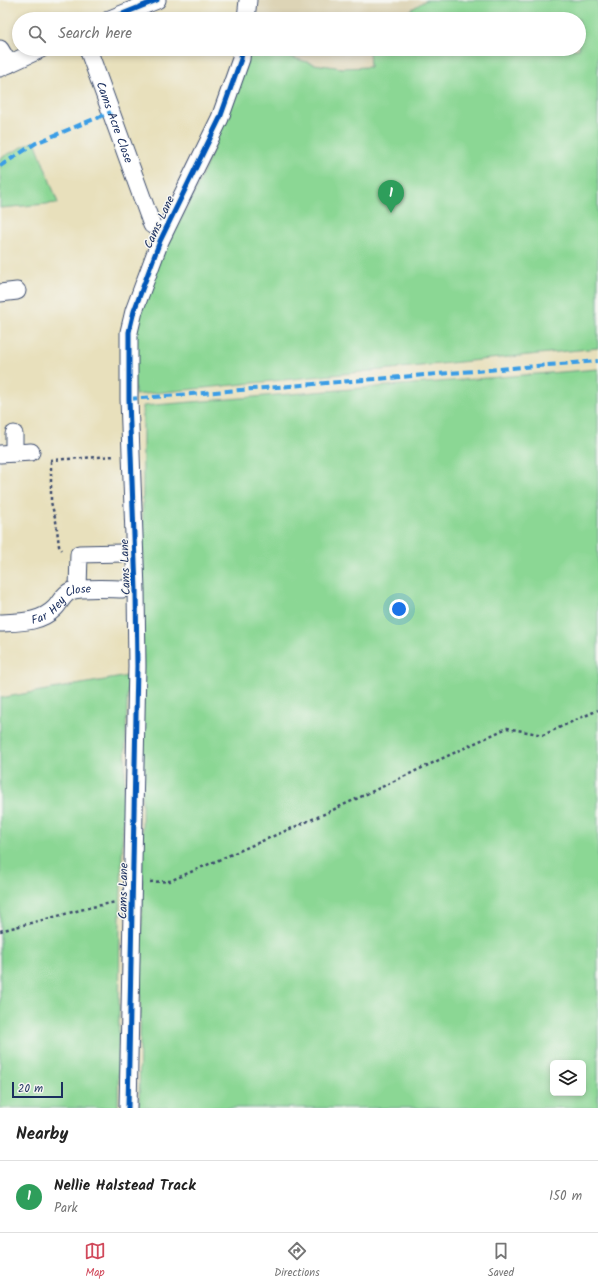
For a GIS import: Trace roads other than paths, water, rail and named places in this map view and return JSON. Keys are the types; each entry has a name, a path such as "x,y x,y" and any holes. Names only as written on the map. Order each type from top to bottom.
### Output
{"street":[{"path":"127,12 156,0"},
{"path":"247,12 248,0"},
{"path":"0,49 4,66 26,56"},
{"name":"Cams Acre Close","path":"91,56 148,193 152,225"},
{"name":"Cams Lane","path":"128,1108 137,666 129,332 134,311 160,241 220,118 241,56"},
{"path":"0,293 17,291"},
{"path":"14,434 7,454 31,452"},
{"path":"78,589 79,554 123,553"},
{"name":"Far Hey Close","path":"0,623 29,622 44,617 55,608 70,591 78,589 123,590"}],"place":[{"name":"Nellie Halstead Track","path":"391,213"}]}
